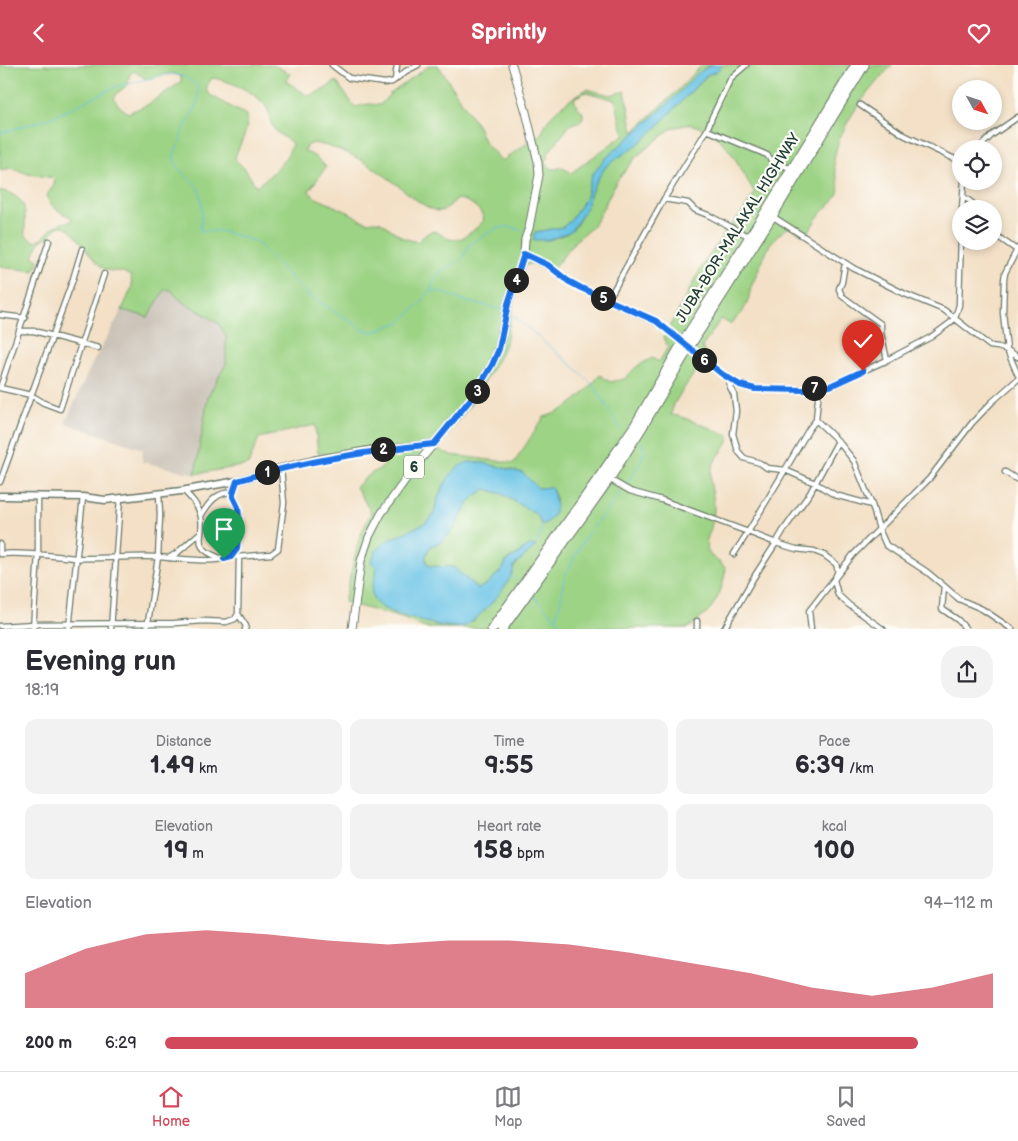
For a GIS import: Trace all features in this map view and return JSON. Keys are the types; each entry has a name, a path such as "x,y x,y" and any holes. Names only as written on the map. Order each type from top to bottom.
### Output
{"highway":[{"name":"JUBA-BOR-MALAKAL HIGHWAY","path":"502,629 609,479 642,427 686,345 856,65"},
{"name":"JUBA-BOR-MALAKAL HIGHWAY","path":"492,629 636,424 772,216 864,65"}],"main road":[{"name":"6","path":"352,629 358,576 369,537 388,502 474,395 499,349 508,304 524,254 525,239 538,184 538,162 512,65"}],"street":[{"path":"332,65 349,78 385,83 395,80 406,71 418,65"},
{"path":"395,80 398,65"},
{"path":"608,301 664,199 707,131 731,78 746,65"},
{"path":"860,105 904,135 952,158"},
{"path":"987,140 1018,117"},
{"path":"707,131 767,155 772,161 792,169"},
{"path":"963,190 963,200"},
{"path":"963,195 970,200"},
{"path":"664,199 688,203 695,210 750,237"},
{"path":"772,216 845,263 905,294 944,311 990,346 1008,350 1018,357"},
{"path":"1002,239 1018,250 1005,273 1004,280 1004,319 1008,350 1018,375"},
{"path":"50,241 0,388 30,395 60,409 104,274"},
{"path":"0,482 82,249"},
{"path":"734,554 816,420 819,388 865,372 931,337 955,318 959,305 961,250"},
{"path":"524,254 548,265 568,281 608,301 656,321 728,378 740,385 755,389 805,390 830,386 887,360"},
{"path":"845,263 839,289 842,296 881,324 887,360"},
{"path":"0,315 24,318"},
{"path":"20,331 34,331 98,348"},
{"path":"728,378 734,395 736,411 733,435 738,451 744,458 760,463 767,468 785,470 815,483 835,495 872,505"},
{"path":"811,629 809,611 852,555 929,479 979,416 1018,379"},
{"path":"816,420 838,441 854,461 886,545 927,571 959,599 982,609 1012,629"},
{"path":"724,629 745,591 815,483 838,441"},
{"path":"0,496 83,497 104,500 159,494 237,481 281,468 371,450 434,444"},
{"path":"0,544 0,554 78,558 158,557 224,559 271,554 278,549 284,503 281,468"},
{"path":"1005,472 1018,480"},
{"path":"609,479 630,491 662,500 776,543 824,555 836,564 838,571 834,580 838,595 883,629"},
{"path":"231,557 237,549 239,526 238,507 233,497 237,481"},
{"path":"184,491 192,499 201,516 200,542 203,549 224,559"},
{"path":"201,516 218,495 224,492 233,492"},
{"path":"147,626 158,557 159,494"},
{"path":"34,626 38,555 38,497"},
{"path":"70,626 83,497"},
{"path":"112,626 120,498"},
{"path":"169,558 200,533"},
{"path":"0,626 147,626 204,621 226,622 235,619 238,614 239,557"},
{"path":"944,586 942,609 958,619 966,629"},
{"path":"238,614 246,629"},
{"path":"697,621 697,629"}],"shaded area":[{"path":"165,289 172,290 181,301 219,324 226,336 226,364 208,396 195,474 142,462 143,449 65,423 92,364 122,310 148,317"}],"green space":[{"path":"0,65 274,65 290,74 286,81 308,96 325,89 336,81 355,107 368,104 380,105 390,94 430,65 438,65 478,127 485,143 502,161 542,133 554,113 567,102 587,89 610,95 625,91 633,132 702,65 711,65 703,69 673,99 607,157 592,175 585,199 569,222 563,227 535,232 549,240 566,234 576,226 586,207 594,185 606,166 649,135 707,75 715,72 723,65 892,65 865,96 842,133 834,159 839,190 835,199 819,216 806,236 789,227 770,244 742,313 730,324 721,319 702,347 706,356 673,406 671,415 679,416 729,435 729,440 715,461 711,471 714,511 706,545 710,555 726,569 718,597 704,616 688,628 425,628 404,619 344,602 359,539 371,512 356,487 384,466 386,461 385,452 350,456 318,453 315,425 259,438 248,465 195,474 208,396 226,364 226,336 219,324 181,301 171,290 165,289 148,317 122,310 132,287 131,276 105,269 99,265 75,235 64,226 57,227 49,236 40,241 33,256 38,260 38,265 34,271 0,267 0,190 13,195 22,204 25,213 25,234 34,241 42,238 57,225 72,220 71,217 56,209 48,199 47,195 54,185 55,178 28,174 12,168 0,170","holes":["134,71 146,79 173,74 181,77 181,82 147,105 128,113 114,99 117,93 128,85 129,75","212,78 236,85 252,93 268,110 273,128 292,143 287,155 278,167 256,186 245,169 235,159 246,132 246,115 210,95 206,90","586,92 615,100 621,126 625,134 571,173 563,167 550,168 546,163 548,153 570,125 576,122 579,123 583,117 583,113 576,105 574,98","690,124 714,135 723,143 730,151 755,193 744,210 726,230 700,270 664,337 668,347 659,362 652,358 636,367 624,379 610,382 600,375 575,401 561,411 544,417 514,463 451,455 436,449 473,401 500,356 507,338 513,299 523,268 533,263 551,272 575,241 591,228 616,182 638,155 672,128","314,143 326,146 358,158 433,210 444,210 457,199 474,205 484,220 473,231 459,239 452,240 435,231 425,235 418,242 403,238 381,222 361,220 314,197 309,191 326,167 316,157 304,151 307,145","469,462 484,463 523,473 538,488 551,487 556,498 542,525 537,515 502,494 486,489 473,498 456,526 446,538 431,546 426,556 429,566 453,567 478,589 487,584 503,569 506,561 531,545 474,621 439,626 382,608 375,579 387,541 425,523 434,515 435,506 441,491 456,473"]}],"water":[{"path":"711,65 723,65 715,72 707,75 649,135 606,166 594,185 584,212 571,231 549,240 533,240 535,232 563,227 569,222 585,199 592,175 607,157 673,99 698,73"},
{"path":"469,462 484,463 523,473 538,488 551,487 556,504 554,513 548,522 542,525 537,515 502,494 486,489 473,498 456,526 446,538 431,546 426,556 429,566 453,567 478,589 487,584 503,569 506,562 531,545 536,546 514,566 508,582 484,611 468,624 461,627 422,621 399,615 383,608 375,601 372,591 377,568 371,562 377,549 387,541 425,523 434,515 445,483 458,467"}],"waterway":[{"path":"0,133 51,118 115,87 171,74 183,76 198,86 198,95 196,107 181,134 181,140 175,151 174,158 181,171 195,184 200,192 202,209 200,231 221,231 257,242 306,294 363,330 373,332 400,322 420,304 430,291 440,272 458,262 464,256 470,244 497,228 512,227 524,232"},
{"path":"430,291 504,311"},
{"path":"510,313 594,386 621,429"},
{"path":"625,487 639,465 645,450 640,441"},
{"path":"556,618 564,578 578,550 587,535 623,490"},
{"path":"535,545 539,539 542,525"},
{"path":"512,576 515,580"},
{"path":"533,594 564,629"}],"route":[{"path":"224,559 231,557 237,549 239,518 238,507 233,497 237,481 314,460 371,450 434,444 474,395 492,365 502,340 508,304 524,254 548,265 568,281 581,288 656,321 722,374 740,385 755,389 805,390 830,386 863,371"}]}
